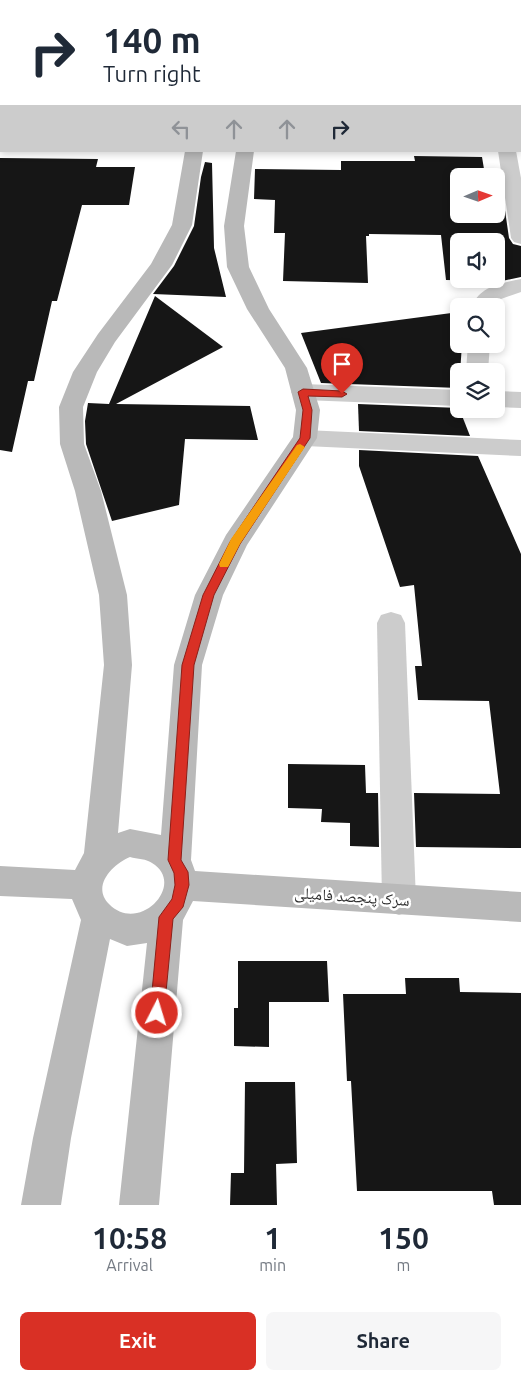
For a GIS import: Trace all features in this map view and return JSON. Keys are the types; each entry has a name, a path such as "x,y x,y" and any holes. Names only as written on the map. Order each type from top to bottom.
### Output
{"main road":[{"path":"41,1205 95,887 117,655 113,596 88,490 72,444 71,407 85,372 106,339 161,265 182,225 194,152"},
{"path":"178,873 162,850 148,844 130,843 114,848 95,887 112,927 131,930 150,927 166,917 178,902 188,665 209,595 235,542 305,438 308,410 296,368 258,309 238,267 234,226 245,152"},
{"name":"سرک پنجصد فامیلی","path":"178,873 399,900 521,908"},
{"path":"0,880 95,887"},
{"path":"138,1205 166,917"}],"street":[{"path":"507,152 521,238"},
{"path":"488,298 506,288 521,285"},
{"path":"303,392 450,398"},
{"path":"505,400 521,400"},
{"path":"305,438 521,448"},
{"path":"391,623 399,900"}],"building":[{"path":"414,156 482,157 484,168 450,168 450,223 505,223 505,210 509,238 513,244 521,246 521,277 505,280 505,233 450,233 450,280 446,280 441,235 369,234 369,236 366,236 368,283 283,281 285,233 274,233 275,200 254,199 255,169 341,170 341,161 415,161"},
{"path":"0,158 98,159 96,167 135,167 129,205 82,205 57,301 52,301 34,381 28,381 12,452 0,450"},
{"path":"205,162 212,163 214,248 226,297 153,294 174,266 194,226"},
{"path":"155,296 223,347 116,404 250,406 258,440 185,439 179,505 112,521 86,444 85,421 88,403 109,404"},
{"path":"450,313 450,353 461,353 461,363 450,363 450,388 321,383 301,333"},
{"path":"358,404 450,408 450,418 463,418 470,436 359,431"},
{"path":"359,450 478,456 521,554 521,848 416,847 414,793 500,794 489,701 418,700 415,666 422,666 414,585 400,587 359,466"},
{"path":"288,764 365,765 366,793 378,793 379,847 350,846 350,823 321,822 322,809 288,808"},
{"path":"238,961 327,961 329,1002 269,1002 269,1047 234,1046 234,1008 238,1008"},
{"path":"405,978 459,978 460,992 521,993 521,1205 494,1205 492,1191 357,1191 351,1081 347,1081 343,994 406,994"},
{"path":"245,1082 295,1082 297,1163 276,1164 277,1205 230,1205 231,1173 244,1173"}],"slow traffic":[{"path":"224,564 235,542 300,447"}],"route":[{"path":"157,1013 166,917 178,902 182,885 181,872 174,860 188,665 209,595 235,542 286,469 305,438 308,410 303,392 342,394"}]}
